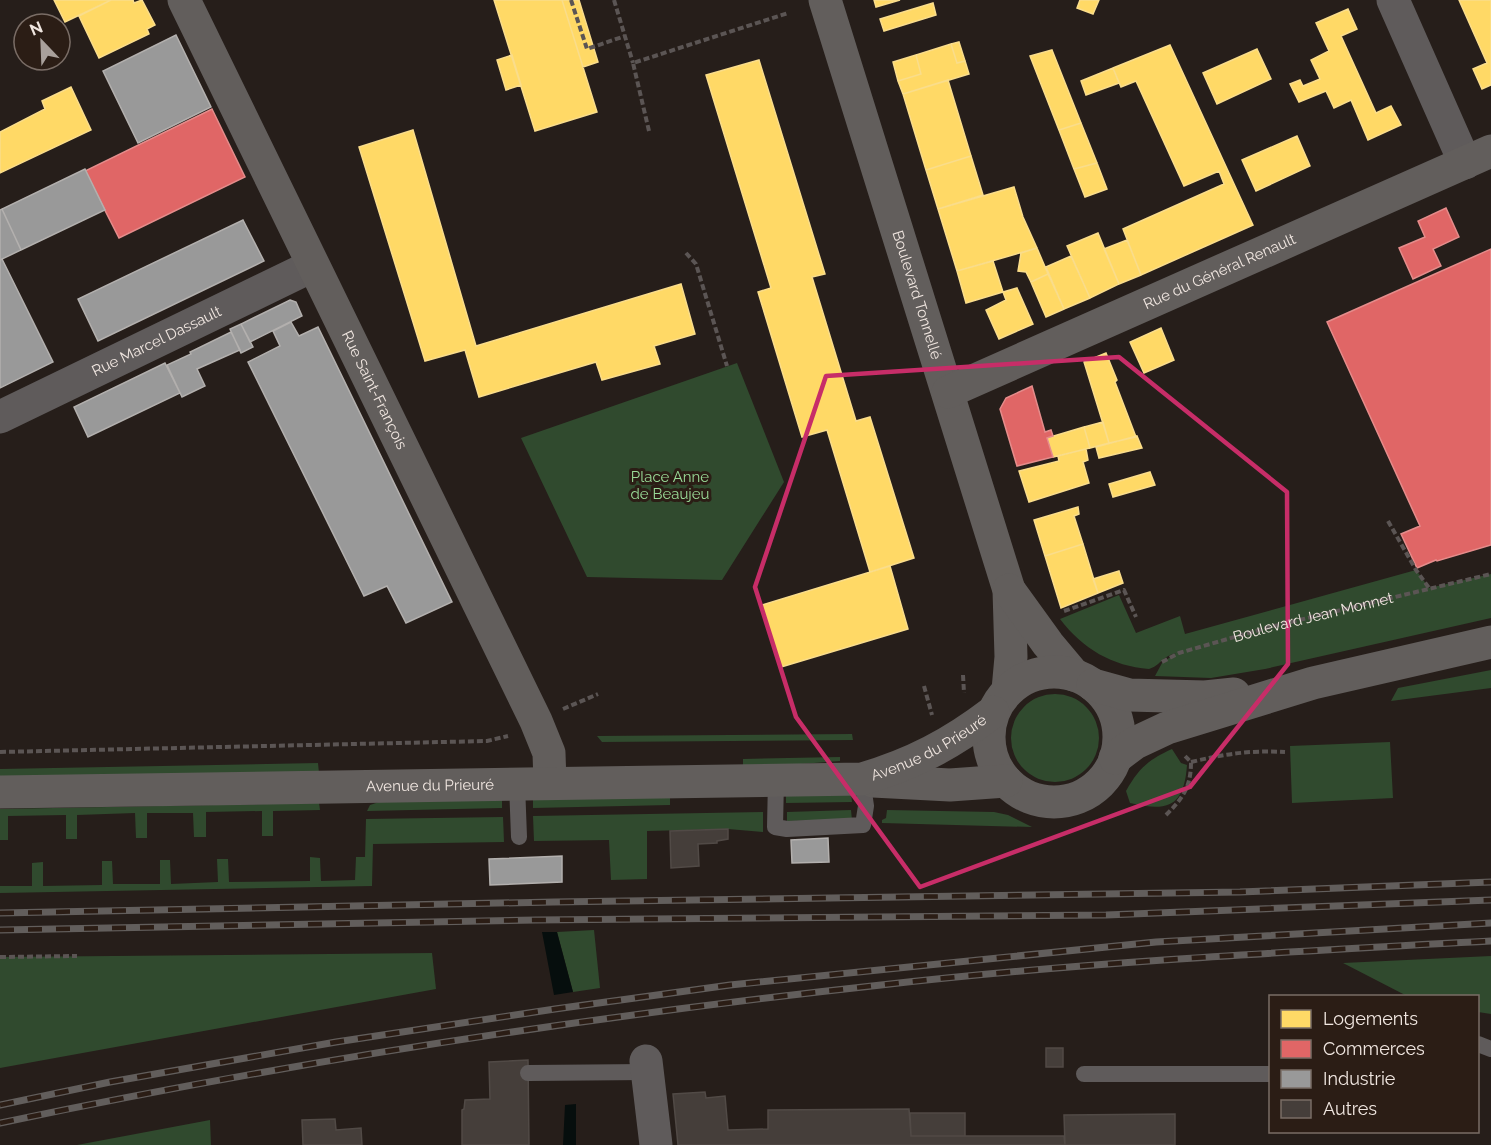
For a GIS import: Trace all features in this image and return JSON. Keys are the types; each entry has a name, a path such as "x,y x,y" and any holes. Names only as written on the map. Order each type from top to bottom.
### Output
{"street":[{"name":"Rue Saint-François","path":"184,0 536,721 549,753 550,783"},
{"name":"Boulevard Tonnellé","path":"825,0 1009,590 1011,657 1001,701"},
{"path":"1393,0 1478,158"},
{"name":"Rue du Général Renault","path":"948,392 1478,158"},
{"name":"Rue Marcel Dassault","path":"0,417 312,266"},
{"name":"Boulevard Tonnellé","path":"1009,590 1048,645 1083,680"},
{"path":"1115,758 1149,735 1167,728 1313,683 1491,642"},
{"path":"1083,680 1107,700 1116,718 1119,738 1115,758 1097,786 1078,798 1045,802 1023,795 1006,782 995,766 989,749 989,730 1001,701 1025,679 1044,672 1083,680 1129,695 1205,698 1313,683"},
{"name":"Avenue du Prieuré","path":"862,778 897,768 921,757 966,732 1001,701"},
{"name":"Avenue du Prieuré","path":"0,792 862,778 887,783 950,785 1006,782"},
{"path":"646,1067 656,1145"}],"lane":[{"path":"776,780 775,831 787,829 862,830 866,806 862,778"},
{"path":"517,784 519,837"},
{"path":"528,1073 646,1067"},
{"path":"1084,1074 1269,1074"}],"path":[{"path":"571,0 586,49 625,36"},
{"path":"614,0 633,63 649,131"},
{"path":"633,63 788,13"},
{"path":"686,253 696,264 727,366"},
{"path":"1388,521 1429,588"},
{"name":"Boulevard Jean Monnet","path":"1158,669 1162,663 1179,653 1266,628 1491,574"},
{"path":"1062,612 1124,590 1136,617"},
{"path":"924,686 935,725"},
{"path":"560,711 598,694"},
{"path":"0,752 487,741 505,738 513,732"},
{"path":"1191,762 1238,751 1285,752"},
{"path":"1166,815 1180,801 1191,773 1191,762 1180,752"},
{"path":"0,957 77,956"}],"highlighted area":[{"path":"1119,357 1287,492 1288,664 1190,787 920,887 796,717 755,587 826,376"}],"green space":[{"name":"Place Anne de Beaujeu","path":"737,363 784,482 722,580 587,577 521,438"},
{"path":"1416,570 1429,588 1491,574 1491,618 1265,669 1211,678 1155,676 1162,663 1176,653 1149,669 1111,660 1078,639 1060,619 1119,595 1136,633 1180,616 1185,634"},
{"path":"1491,670 1491,688 1391,701 1398,688"},
{"path":"1055,694 1072,698 1086,707 1095,721 1099,738 1095,755 1086,769 1072,778 1055,782 1038,778 1024,769 1015,755 1011,738 1015,721 1024,707 1038,698"},
{"path":"852,734 853,740 602,742 597,736"},
{"path":"1390,742 1393,798 1292,803 1290,746"},
{"path":"1172,749 1181,763 1187,765 1178,798 1172,803 1155,807 1130,803 1126,791 1135,776 1150,761"},
{"path":"840,757 840,761 743,765 743,759"},
{"path":"318,763 319,773 0,779 0,769"},
{"path":"851,792 852,802 786,803 786,794"},
{"path":"670,796 670,805 533,808 533,799"},
{"path":"502,799 502,808 367,811 370,805 379,802"},
{"path":"319,803 320,810 273,811 273,836 262,836 262,811 206,812 206,837 194,837 193,813 147,813 147,838 136,838 135,813 77,815 77,839 66,839 66,815 8,816 8,840 0,840 0,809"},
{"path":"851,810 852,820 787,821 787,812"},
{"path":"887,810 994,812 1008,815 1032,827 882,823 882,820 886,818"},
{"path":"763,812 763,832 728,829 647,831 647,879 611,880 609,840 534,841 533,816"},
{"path":"503,817 504,842 373,844 372,886 0,893 0,886 32,886 32,863 43,862 43,886 102,885 102,861 112,861 113,884 160,884 160,860 170,860 171,884 218,882 217,859 228,859 229,882 310,881 310,857 320,858 321,881 355,880 356,857 365,857 366,819"},
{"path":"594,930 600,988 573,992 557,932"},
{"path":"432,953 436,989 0,1068 0,957"},
{"path":"1491,956 1491,1014 1479,1012 1479,995 1405,995 1343,963"},
{"path":"210,1120 211,1145 77,1145"}],"shaded area":[{"path":"542,932 557,932 573,992 554,995"},
{"path":"576,1104 576,1145 563,1145 565,1105"}],"building: Logements":[{"path":"54,0 111,0 72,19 72,12 60,12"},
{"path":"111,0 133,0 134,3 142,0 155,25 147,29 149,34 99,58 79,16"},
{"path":"494,0 562,0 597,112 535,131"},
{"path":"562,0 579,0 598,62 583,67"},
{"path":"874,0 900,0 876,7"},
{"path":"1080,0 1099,0 1093,14 1077,8"},
{"path":"1459,0 1491,0 1491,85 1482,89 1473,69 1487,63"},
{"path":"933,3 936,15 884,31 880,19"},
{"path":"1348,9 1357,29 1341,36 1376,113 1391,106 1401,125 1368,140 1351,100 1334,108 1326,91 1299,102 1290,84 1300,80 1303,86 1320,79 1311,60 1329,51 1316,23"},
{"path":"959,42 965,61 957,63 951,44"},
{"path":"951,44 957,63 965,61 969,74 903,94 898,81 921,74 916,55"},
{"path":"1170,45 1253,225 1141,275 1123,229 1224,184 1219,171 1184,186 1136,81 1121,87 1113,68"},
{"path":"1257,49 1271,79 1217,104 1203,73"},
{"path":"1052,50 1081,123 1059,130 1030,56"},
{"path":"512,55 521,85 506,90 497,60"},
{"path":"916,55 921,74 898,81 893,62"},
{"path":"759,60 825,274 812,277 856,421 870,417 914,558 870,572 827,430 802,437 758,292 771,288 706,75"},
{"path":"1113,68 1119,83 1086,95 1081,81"},
{"path":"948,80 971,156 926,170 903,94"},
{"path":"71,87 91,130 0,173 0,132 45,109 42,101"},
{"path":"1081,123 1097,163 1074,169 1059,130"},
{"path":"413,130 476,346 681,284 695,334 654,346 660,364 602,380 596,362 479,397 465,350 425,361 359,147"},
{"path":"1297,136 1310,166 1256,191 1242,160"},
{"path":"971,156 983,195 938,209 926,170"},
{"path":"1097,163 1107,189 1085,197 1074,169"},
{"path":"1014,187 1023,217 1037,248 957,271 938,209"},
{"path":"1098,233 1119,284 1090,298 1067,246"},
{"path":"1127,240 1141,275 1119,284 1104,249"},
{"path":"1037,248 1048,274 1031,282 1026,272 1018,271 1021,253"},
{"path":"1071,256 1090,298 1064,309 1046,267"},
{"path":"993,261 1003,292 966,303 957,271"},
{"path":"1048,274 1064,309 1046,317 1031,282"},
{"path":"1017,288 1033,324 999,339 986,310 1006,300 1003,292"},
{"path":"1161,328 1174,360 1144,373 1130,342"},
{"path":"1106,353 1136,437 1109,443 1084,362"},
{"path":"1103,422 1109,443 1090,448 1084,427"},
{"path":"1084,427 1090,448 1053,457 1047,438"},
{"path":"1137,436 1142,448 1099,458 1096,447"},
{"path":"1086,449 1088,460 1083,462 1089,483 1029,502 1019,471 1059,461 1058,456"},
{"path":"1150,472 1155,485 1113,497 1109,484"},
{"path":"1078,507 1079,514 1074,516 1083,544 1045,556 1034,520"},
{"path":"1083,544 1098,593 1061,608 1045,556"},
{"path":"890,566 908,629 781,667 762,605"},
{"path":"1119,571 1123,583 1098,593 1093,579"}],"building: Commerces":[{"path":"212,109 245,177 119,238 85,171"},
{"path":"1446,208 1459,237 1433,249 1441,266 1413,279 1399,248 1425,237 1418,221"},
{"path":"1491,249 1491,545 1436,560 1417,568 1401,534 1420,526 1327,322"},
{"path":"1032,386 1045,432 1051,430 1053,436 1047,438 1053,457 1017,466 1000,409 1006,398"}],"building: Industrie":[{"path":"176,35 211,107 138,143 103,71"},
{"path":"85,169 105,210 21,250 2,209"},
{"path":"2,209 21,250 0,260 0,210"},
{"path":"243,220 264,261 98,341 78,299"},
{"path":"2,259 53,362 0,388 0,260"},
{"path":"290,300 296,302 302,316 250,342 241,324"},
{"path":"291,322 299,336 318,327 452,602 406,623 387,586 364,596 248,362 280,346 273,331"},
{"path":"241,324 253,347 241,353 230,329"},
{"path":"231,332 240,350 197,369 205,386 182,397 167,365"},
{"path":"165,363 180,393 88,437 74,407"},
{"path":"828,838 829,862 792,863 791,840"},
{"path":"562,856 562,882 490,885 489,859"}],"building: Autres":[{"path":"728,829 728,839 717,841 717,843 698,844 699,866 671,868 670,831"},
{"path":"1046,1048 1063,1048 1063,1067 1046,1067"},
{"path":"528,1060 529,1145 462,1145 462,1110 465,1100 490,1099 489,1062"},
{"path":"705,1092 706,1098 725,1096 728,1130 768,1129 768,1110 909,1109 911,1136 1064,1136 1065,1145 678,1145 673,1094"},
{"path":"910,1113 965,1113 965,1136 911,1136"},
{"path":"1175,1114 1175,1145 1065,1145 1064,1115"},
{"path":"335,1119 336,1130 361,1128 362,1145 303,1145 302,1120"}],"railway":[{"path":"0,913 1240,892 1491,882"},
{"path":"0,930 536,920 1106,915 1491,900"},
{"path":"0,1105 110,1082 336,1042 730,985 1156,942 1491,923"},
{"path":"0,1123 329,1061 659,1011 957,977 1109,964 1491,941"}]}
